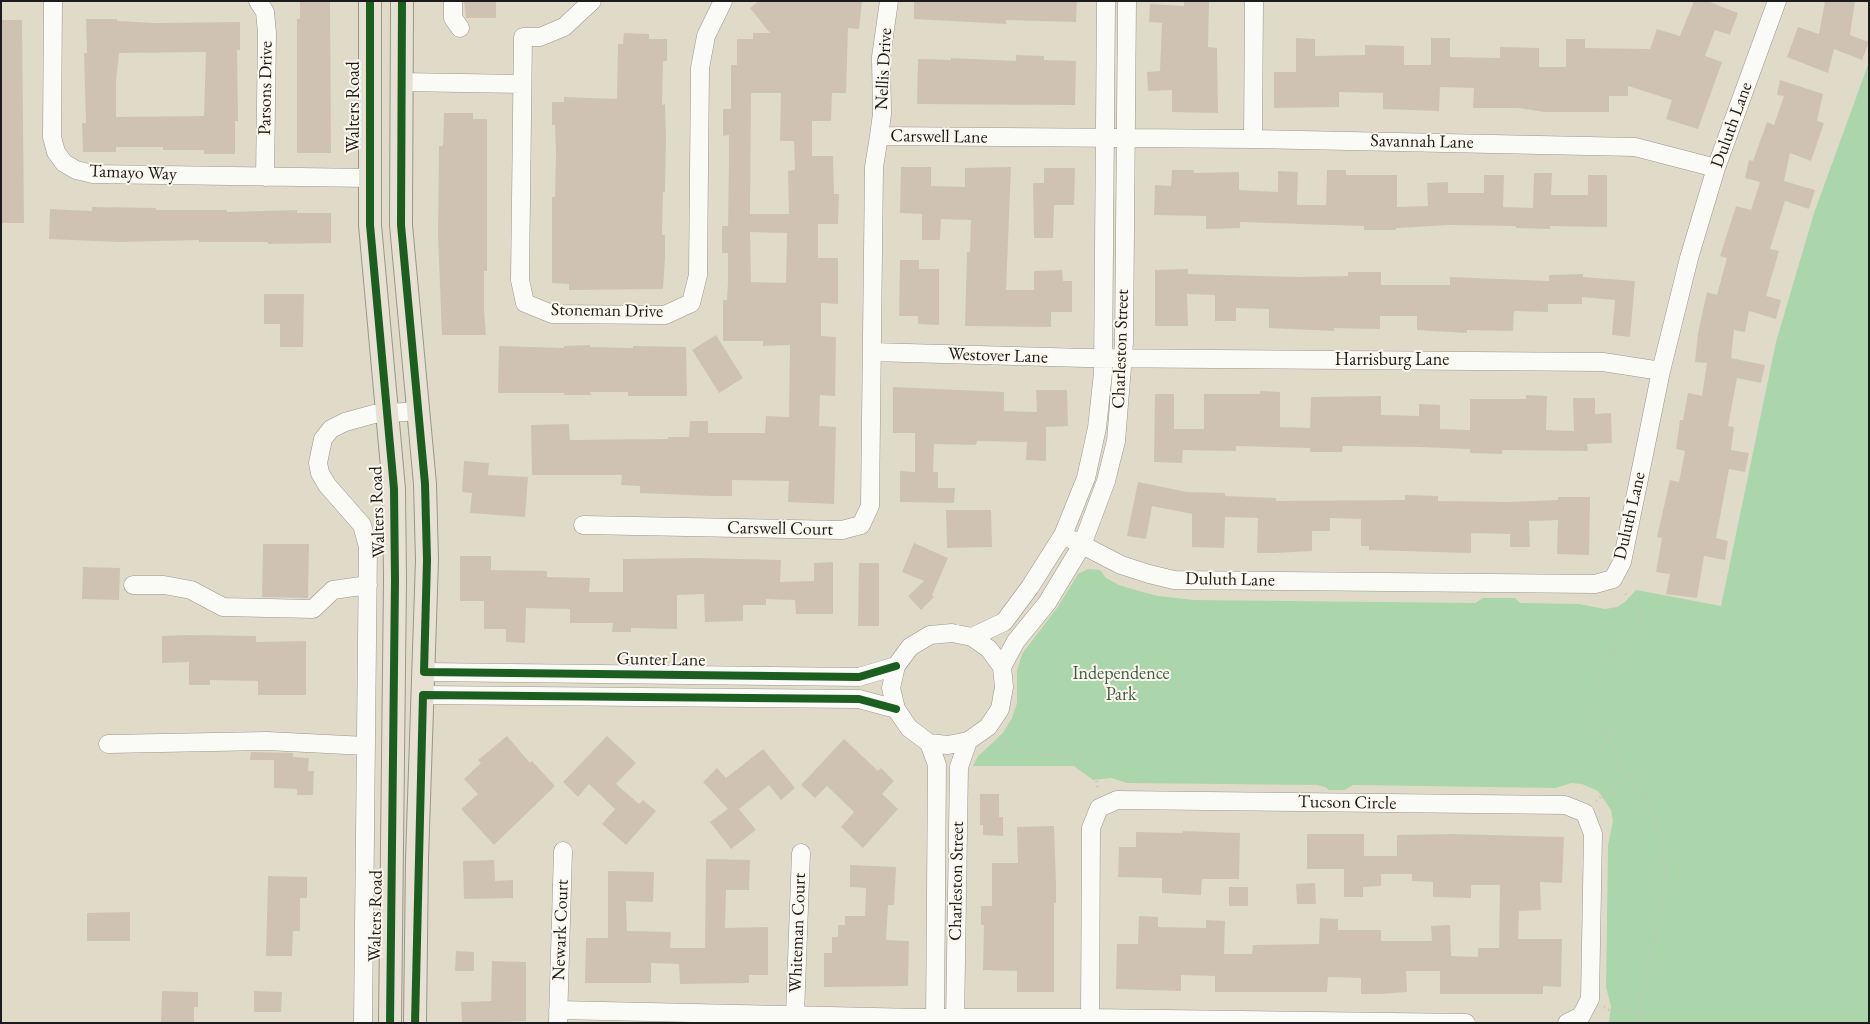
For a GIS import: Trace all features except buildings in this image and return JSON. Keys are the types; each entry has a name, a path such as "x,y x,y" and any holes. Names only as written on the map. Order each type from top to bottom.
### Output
{"main road":[{"name":"Walters Road","path":"370,1 368,178 377,316 388,412 394,489 395,580 390,1023"},
{"path":"402,1 400,225 419,411 427,560 415,1023"}],"street":[{"name":"Tamayo Way","path":"53,1 52,137 56,152 64,163 76,170 93,174 368,178"},
{"name":"Parsons Drive","path":"258,1 265,12 267,33 265,177"},
{"path":"453,1 453,18 460,28"},
{"path":"401,82 522,84 517,32 540,37 564,27 592,1"},
{"name":"Stoneman Drive","path":"522,84 520,280 525,304 552,314 665,315 692,304 698,275 700,68 706,36 723,1"},
{"name":"Nellis Drive","path":"879,136 882,114 882,57 890,1"},
{"name":"Charleston Street","path":"972,637 1004,622 1030,587 1063,535 1086,478 1097,428 1102,358 1106,1"},
{"name":"Charleston Street","path":"1002,667 1016,641 1047,603 1082,545 1106,481 1116,441 1123,358 1126,1"},
{"path":"1253,139 1254,1"},
{"name":"Duluth Lane","path":"1063,535 1121,565 1174,580 1595,584 1613,579 1622,562 1661,372 1689,258 1716,168 1777,1"},
{"name":"Carswell Lane","path":"872,352 874,167 879,136 1125,139"},
{"name":"Savannah Lane","path":"1125,139 1253,139 1635,146 1716,168"},
{"name":"Westover Lane","path":"872,352 1123,358"},
{"name":"Carswell Court","path":"583,525 842,530 861,525 870,506 872,352"},
{"name":"Harrisburg Lane","path":"1123,358 1603,362 1661,372"},
{"name":"Walters Road","path":"362,1023 368,547 365,531 357,518 327,485 320,473 319,451 323,440 331,429 345,422 388,412 419,411"},
{"path":"133,585 164,585 192,590 223,607 313,610 333,590 368,585"},
{"path":"952,633 972,637 989,649 1002,667 1004,687 1000,708 988,727 968,741 948,745 929,742 908,728 896,708 891,688 896,666 910,647 930,636 952,633"},
{"name":"Gunter Lane","path":"424,672 859,677 896,666"},
{"name":"Gunter Lane","path":"423,695 859,699 896,708"},
{"path":"108,744 267,741 366,746"},
{"name":"Charleston Street","path":"955,1020 959,767 968,741"},
{"name":"Charleston Street","path":"929,742 937,765 935,1020"},
{"name":"Tucson Circle","path":"1098,808 1117,800 1565,805 1585,813"},
{"path":"1090,1018 1091,828 1098,808"},
{"path":"1567,1023 1581,1016 1590,999 1593,834 1585,813"},
{"name":"Newark Court","path":"558,1017 563,850"},
{"name":"Whiteman Court","path":"795,1014 801,853"},
{"path":"558,1017 795,1014 935,1020 1090,1018 1466,1023"}],"path":[{"path":"1594,682 1608,655 1637,631 1640,624 1641,617 1637,606 1613,579"},
{"path":"1608,655 1626,670"},
{"path":"1594,711 1606,736 1646,802 1660,834 1666,877 1640,1011 1640,1023"},
{"path":"988,727 1024,753 1074,757 1088,762 1094,769 1097,777 1098,808"},
{"path":"1606,736 1619,728"},
{"path":"1585,813 1602,794 1629,774"},
{"path":"1590,999 1611,1011 1640,1011"}],"green space":[{"name":"Independence Park","path":"1869,62 1869,1023 1609,1023 1611,1006 1606,987 1608,845 1613,821 1611,810 1598,791 1582,784 1571,783 1556,788 1353,785 1345,790 1329,790 1317,785 1127,783 1111,778 1093,780 1074,766 973,766 978,756 1003,733 1012,718 1017,703 1017,671 1022,654 1057,608 1078,574 1088,569 1100,570 1106,578 1119,585 1139,591 1158,596 1194,600 1475,603 1483,598 1515,598 1520,603 1579,604 1605,609 1617,607 1625,602 1636,590 1721,606 1776,342 1814,213"}],"cycle path":[{"path":"370,1 370,225 394,489 395,580 390,1023"},
{"path":"402,1 401,225 425,484 427,560 424,672 859,677 896,666"},
{"path":"415,1023 423,695 859,699 896,709"}]}
